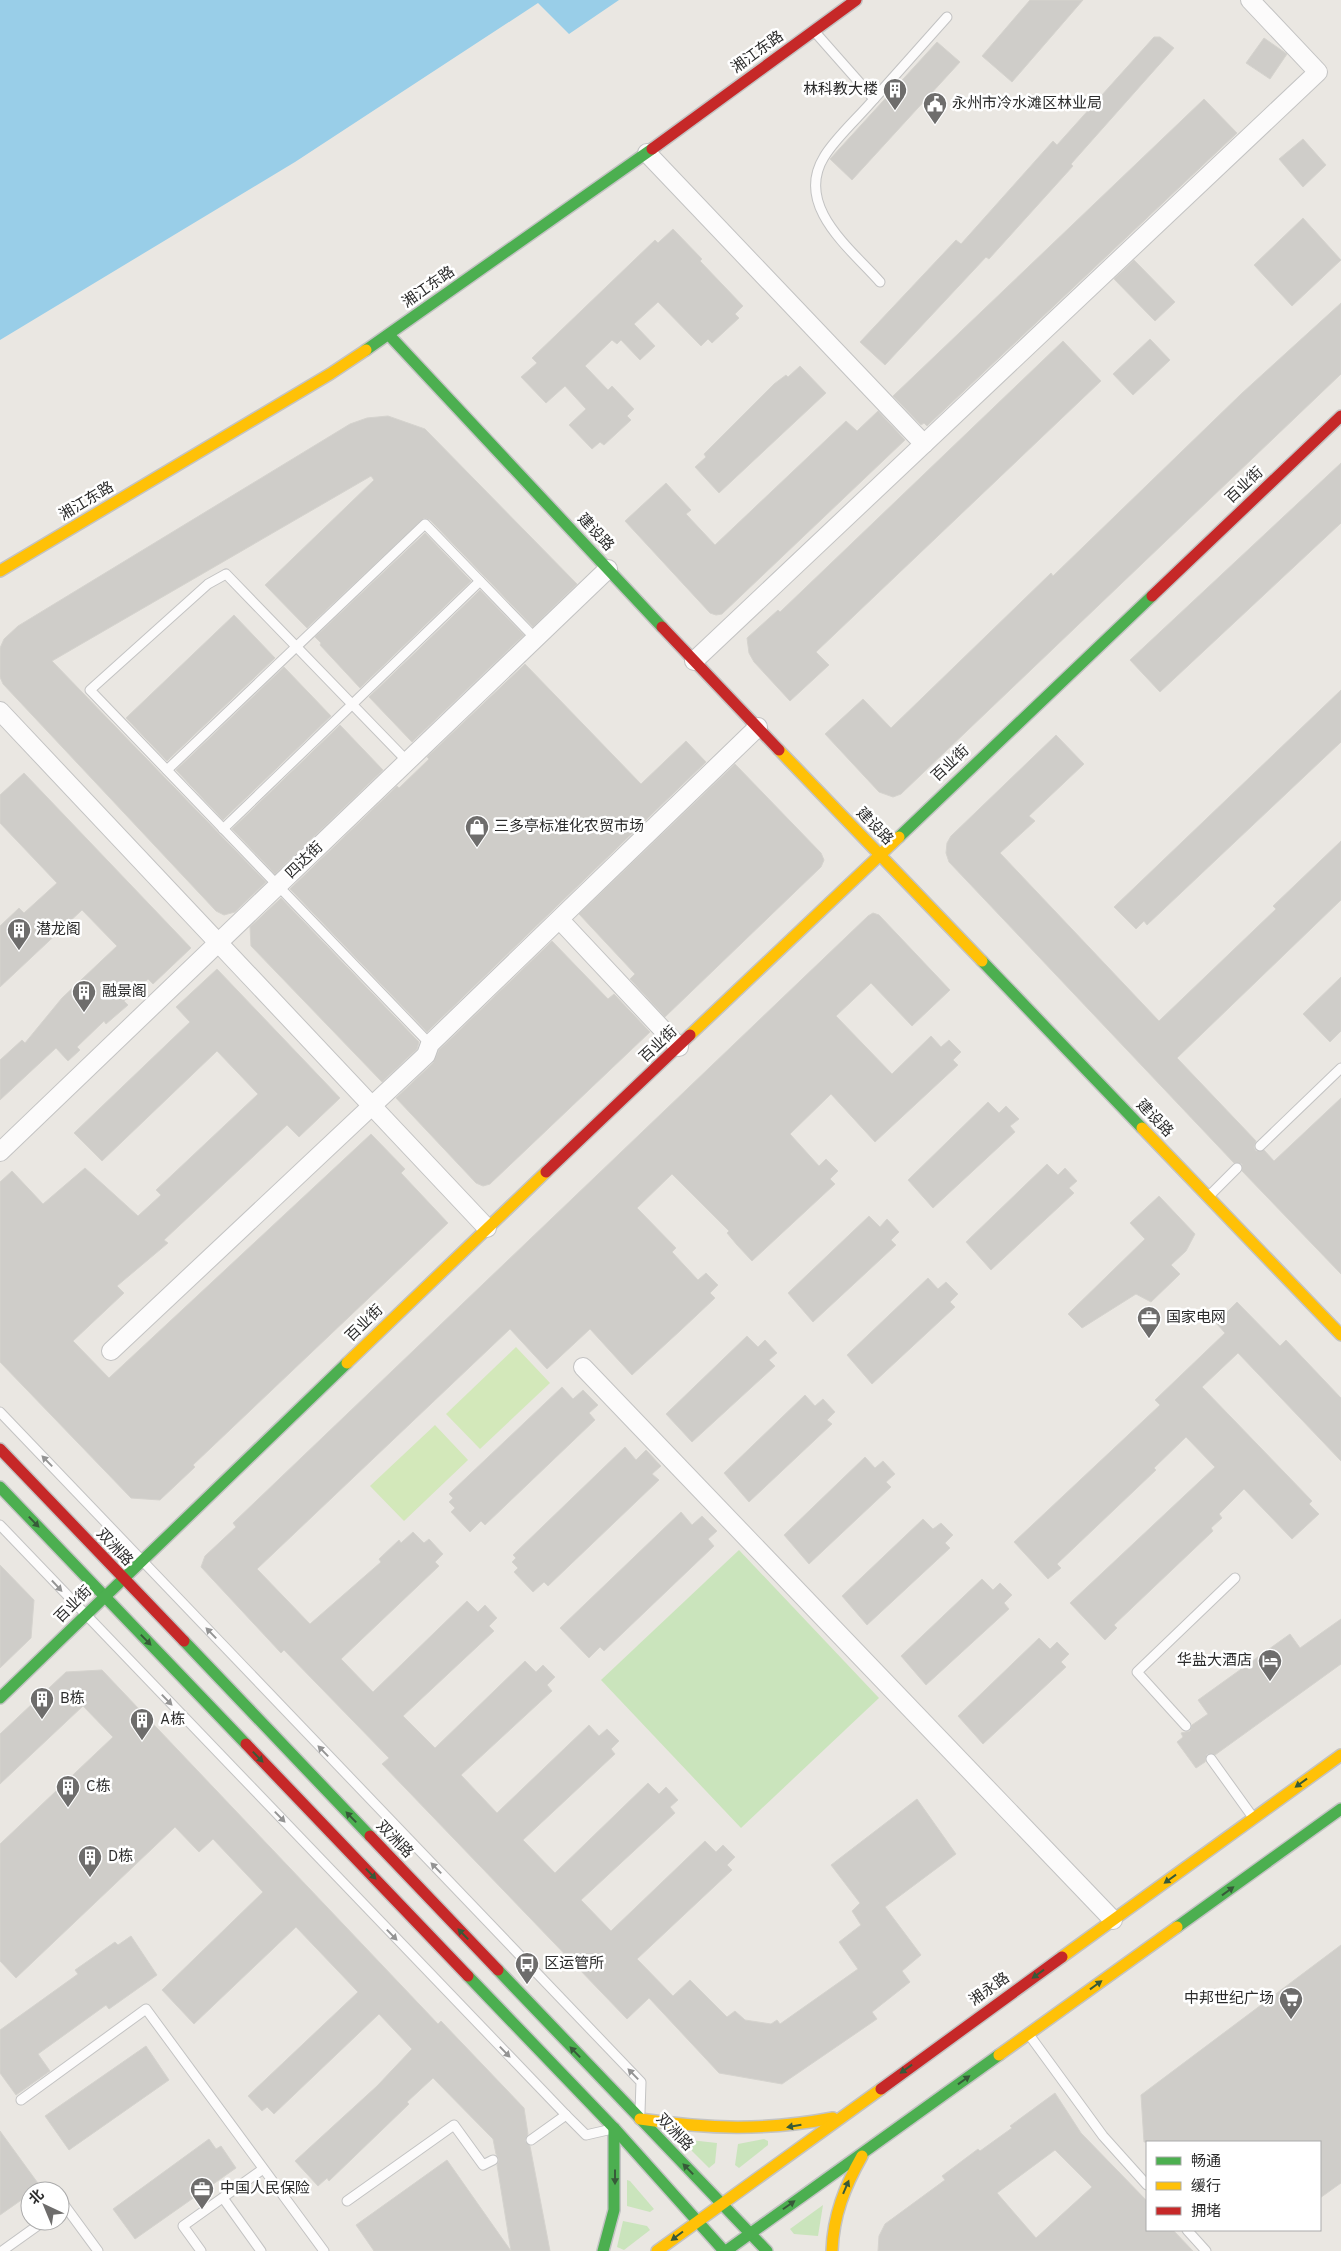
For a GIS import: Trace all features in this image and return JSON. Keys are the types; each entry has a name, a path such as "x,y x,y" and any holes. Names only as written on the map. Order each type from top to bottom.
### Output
{"main road":[{"name":"湘江东路","path":"0,571 330,374 389,335 647,153 856,0"},
{"name":"建设路","path":"389,335 694,661 1341,1335"},
{"name":"百业街","path":"0,1698 122,1578 487,1228 1341,416"},
{"name":"双洲路","path":"0,1449 767,2251"},
{"path":"0,1487 614,2128 725,2251 866,2151 907,2116 1028,2034 1341,1809"},
{"name":"湘永路","path":"657,2251 1341,1755"},
{"path":"884,2085 895,2098"},
{"path":"640,2119 728,2131 792,2127 842,2116"},
{"path":"603,2251 614,2210 614,2128"},
{"path":"832,2251 835,2218 845,2185 866,2151"}],"street":[{"path":"694,661 1318,72 1250,0"},
{"path":"647,153 924,444"},
{"name":"四达街","path":"0,1152 608,569"},
{"path":"0,710 487,1228"},
{"path":"111,1351 426,1055 430,1044 758,727"},
{"path":"560,920 679,1047"},
{"path":"584,1367 1113,1920"}],"lane":[{"path":"880,282 826,221 816,202 815,179 824,157 947,17"},
{"path":"814,31 874,99"},
{"path":"166,770 424,524 536,639"},
{"path":"408,762 226,574 208,584 90,690 430,1044"},
{"path":"223,829 480,581"},
{"path":"1260,1146 1341,1068"},
{"path":"1208,1196 1237,1168"},
{"path":"0,1412 641,2082 640,2119"},
{"path":"0,1525 586,2135 614,2128"},
{"path":"1186,1726 1137,1672 1235,1578"},
{"path":"1211,1759 1254,1818"},
{"path":"21,2100 146,2009 324,2251"},
{"path":"1028,2034 1103,2136 1146,2184"},
{"path":"531,2140 566,2115"},
{"path":"347,2201 454,2125 483,2164 493,2160"},
{"path":"201,2251 183,2226 263,2169"},
{"path":"223,2198 261,2251"},
{"path":"70,2213 98,2251"},
{"path":"2,2251 30,2231"},
{"path":"1188,2231 1206,2251"}],"green space":[{"path":"516,1347 550,1383 480,1449 446,1414"},
{"path":"435,1425 468,1460 404,1521 370,1486"},
{"path":"739,1550 879,1698 741,1828 601,1680"},
{"path":"764,2139 768,2141 768,2145 739,2168 735,2165 738,2144"},
{"path":"690,2140 717,2143 715,2163 709,2168 688,2147 687,2144"},
{"path":"627,2180 630,2181 654,2209 650,2212 627,2206"},
{"path":"823,2205 818,2236 794,2234 790,2229"},
{"path":"623,2221 647,2226 650,2230 624,2250 617,2247"}],"water":[{"path":"0,0 619,0 569,34 538,3 295,162 0,340"}],"building":[{"path":"1030,0 1083,0 1012,82 982,56"},
{"path":"1154,37 1160,37 1174,48 1071,164 1073,166 989,259 986,257 885,365 860,342 956,240 961,244 1053,141 1057,145"},
{"path":"1264,38 1287,54 1270,79 1246,63"},
{"name":"林科教大楼","path":"937,42 960,62 852,180 830,159"},
{"path":"1204,99 1237,133 927,426 924,423 921,425 893,396"},
{"path":"1303,139 1326,165 1303,187 1279,159"},
{"path":"1303,218 1341,260 1292,306 1254,265"},
{"path":"673,229 702,259 700,261 743,306 735,314 739,318 712,343 708,339 701,346 658,302 634,324 655,346 640,360 621,340 617,344 612,340 585,366 608,390 612,386 634,409 627,416 631,420 604,445 600,442 592,449 569,425 586,409 565,386 546,403 521,377 537,363 532,358 655,240 658,243"},
{"path":"1134,260 1175,302 1155,321 1114,279"},
{"path":"1341,303 1341,374 901,794 893,797 879,792 825,734 863,699 891,728 1051,573 1053,576 1241,394"},
{"path":"1150,339 1170,360 1133,395 1113,374"},
{"path":"1063,341 1101,381 816,652 829,665 790,701 754,662 749,653 747,638 778,610 780,612"},
{"path":"800,366 826,393 719,493 695,467 706,457 704,454 774,384 786,375 788,377"},
{"path":"878,411 905,440 722,614 710,613 625,521 666,483 691,510 686,514 715,545 846,421 857,431"},
{"path":"388,416 425,429 577,584 533,627 430,520 424,518 307,628 265,585 374,480 371,476 52,661 266,882 235,912 224,915 216,911 3,684 0,677 0,648 4,639 18,626 350,424 367,418"},
{"path":"1341,463 1341,523 1160,692 1130,660"},
{"path":"425,533 471,581 360,688 320,645 321,643 315,637"},
{"path":"480,590 524,635 412,742 369,697"},
{"path":"234,615 275,658 167,761 126,718"},
{"name":"三多亭标准化农贸市场","path":"525,664 641,784 686,741 706,762 427,1032 290,889 397,786 399,788 429,759 427,757"},
{"path":"284,667 331,716 223,820 176,770"},
{"path":"1341,690 1341,742 1147,925 1144,921 1136,929 1114,907"},
{"path":"340,725 383,770 275,874 232,829"},
{"path":"1056,735 1084,764 1029,816 1035,821 1000,853 1159,1021 1276,909 1273,906 1341,841 1341,900 1177,1058 1256,1141 1254,1147 1256,1151 1264,1150 1274,1161 1341,1098 1341,1274 1242,1171 1242,1164 1234,1163 949,862 946,853 947,843 951,836"},
{"path":"735,764 821,853 824,860 821,867 665,1017 630,979 635,974 579,914"},
{"path":"24,773 191,948 153,984 148,979 124,1001 128,1005 106,1024 104,1021 77,1047 80,1050 68,1061 56,1048 0,1100 0,1060 22,1040 25,1043 62,998 117,946 82,910 0,987 0,926 19,908 24,913 57,883 0,823 0,795"},
{"path":"281,898 419,1042 417,1049 382,1082 251,946 250,927"},
{"path":"873,913 879,915 950,990 912,1026 871,983 836,1016 892,1074 931,1036 941,1047 949,1040 961,1052 953,1060 958,1065 875,1142 831,1094 790,1134 819,1166 826,1159 838,1171 830,1179 835,1184 752,1261 727,1233 729,1231 672,1174 637,1208 676,1248 672,1252 698,1280 706,1273 718,1285 710,1293 715,1298 632,1375 590,1329 547,1369 510,1329 257,1569 310,1624 381,1562 379,1559 399,1540 401,1543 413,1532 424,1543 429,1539 443,1554 435,1562 439,1566 341,1659 373,1692 467,1601 478,1612 485,1605 497,1618 489,1626 494,1631 403,1716 435,1748 525,1661 536,1672 543,1665 555,1677 547,1685 552,1691 461,1775 497,1813 589,1725 599,1736 607,1729 619,1741 611,1749 615,1754 523,1840 555,1873 648,1783 659,1794 666,1787 678,1800 670,1807 675,1813 581,1900 611,1931 705,1841 716,1852 723,1845 735,1857 727,1865 732,1870 637,1959 673,1996 690,1980 727,2017 735,2011 745,2020 771,2024 777,2020 780,2024 858,1969 839,1942 861,1925 852,1911 860,1903 831,1865 917,1799 956,1854 885,1907 921,1955 902,1971 910,1982 872,2012 877,2019 782,2084 719,2073 649,1998 627,2019 382,1764 389,1758 284,1650 281,1653 201,1567 205,1556 236,1527 233,1523"},
{"path":"552,941 608,999 614,994 650,1032 490,1184 483,1186 476,1183 396,1098 433,1063 439,1050"},
{"path":"217,969 340,1098 299,1137 287,1125 164,1240 168,1243 117,1286 124,1293 73,1341 109,1378 371,1134 405,1169 401,1173 448,1223 193,1465 195,1467 160,1500 131,1498 0,1362 0,1182 12,1171 43,1204 85,1168 138,1216 161,1195 156,1190 258,1094 217,1051 102,1161 74,1133 190,1022 176,1007"},
{"path":"1341,977 1341,1031 1330,1042 1303,1014"},
{"path":"988,1102 999,1113 1006,1106 1019,1119 1010,1126 1015,1132 933,1208 908,1180"},
{"path":"1047,1164 1058,1175 1065,1168 1077,1181 1069,1188 1074,1193 991,1270 966,1242"},
{"path":"1159,1196 1195,1234 1186,1251 1171,1265 1180,1274 1151,1302 1136,1294 1082,1328 1068,1314 1145,1239 1130,1223"},
{"path":"869,1216 880,1227 887,1219 899,1232 891,1240 896,1245 813,1322 788,1293"},
{"path":"928,1278 938,1289 946,1282 958,1294 950,1302 955,1307 872,1384 847,1355"},
{"path":"1237,1302 1280,1346 1286,1340 1341,1398 1341,1461 1238,1353 1202,1387 1312,1501 1309,1504 1319,1514 1292,1539 1244,1489 1219,1514 1222,1518 1211,1528 1213,1531 1114,1625 1117,1628 1105,1640 1070,1603 1215,1467 1186,1437 1154,1468 1156,1470 1057,1564 1061,1568 1048,1579 1014,1542 1160,1405 1155,1400 1225,1333 1216,1323"},
{"path":"747,1336 758,1347 765,1340 777,1353 769,1360 775,1366 692,1442 666,1414"},
{"path":"562,1387 573,1399 583,1390 598,1405 589,1413 595,1420 485,1525 481,1521 470,1532 451,1512 455,1508 449,1502 453,1498 449,1494"},
{"path":"805,1395 815,1406 823,1399 835,1412 827,1420 832,1424 749,1502 724,1473"},
{"path":"625,1447 636,1460 646,1450 661,1466 652,1474 659,1480 548,1586 544,1582 533,1592 514,1572 518,1568 512,1562 516,1558 513,1555"},
{"path":"865,1457 875,1468 883,1461 895,1474 886,1482 891,1487 809,1564 784,1535"},
{"path":"681,1512 692,1525 702,1516 717,1531 708,1539 714,1546 604,1651 600,1647 589,1658 560,1628"},
{"path":"923,1519 933,1529 941,1523 953,1535 945,1543 950,1548 867,1625 842,1596"},
{"path":"0,1565 34,1600 31,1638 0,1668"},
{"path":"982,1579 993,1590 1000,1583 1012,1595 1004,1603 1009,1609 926,1685 901,1656"},
{"name":"华盐大酒店","path":"1341,1619 1341,1664 1215,1755 1207,1754 1205,1762 1196,1768 1177,1742 1183,1737 1181,1733 1190,1731 1192,1725 1208,1714 1198,1700 1290,1634 1300,1648"},
{"path":"1039,1638 1050,1649 1057,1642 1069,1654 1061,1662 1066,1667 983,1744 958,1716"},
{"path":"102,1670 438,2024 441,2021 524,2108 528,2134 525,2141 530,2146 550,2251 511,2251 497,2165 499,2160 493,2139 433,2078 407,2102 409,2104 329,2181 327,2178 318,2186 295,2161 377,2086 412,2049 379,2014 274,2114 267,2107 262,2111 248,2096 358,1992 296,1927 194,2024 162,1990 263,1892 213,1839 199,1852 175,1827 16,1978 0,1961 0,1844 113,1737 83,1706 0,1784 0,1734 66,1672"},
{"path":"131,1936 157,1975 109,2009 106,2005 38,2054 50,2071 16,2095 0,2073 0,2030 78,1974 75,1970 115,1942 118,1945"},
{"name":"中邦世纪广场","path":"1341,1945 1341,2183 1321,2197 1321,2141 1144,2142 1141,2095"},
{"path":"146,2046 169,2080 69,2150 45,2116"},
{"path":"1055,2093 1081,2133 1146,2200 1146,2231 1174,2231 1193,2251 878,2251 879,2236 885,2224 945,2180 942,2176 978,2149 980,2151 1012,2128 1010,2126","holes":["1055,2150 1092,2187 1036,2238 997,2193"]},
{"path":"0,2131 36,2181 20,2181 20,2201 0,2215"},
{"path":"209,2139 216,2149 221,2146 236,2168 135,2239 113,2209"},
{"path":"447,2160 511,2251 374,2251 356,2225"}],"traffic: fast":[{"path":"366,350 652,149"},
{"path":"389,335 662,627"},
{"path":"899,837 1152,596"},
{"path":"982,961 1142,1128"},
{"path":"0,1698 347,1363"},
{"path":"0,1487 246,1744"},
{"path":"184,1641 370,1836"},
{"path":"1177,1927 1341,1809"},
{"path":"498,1970 767,2251"},
{"path":"468,1976 614,2128 724,2251"},
{"path":"726,2251 999,2055"},
{"path":"603,2251 614,2210 614,2128"}],"traffic: slow":[{"path":"0,571 330,374 366,350"},
{"path":"779,750 982,961"},
{"path":"690,1035 899,837"},
{"path":"1142,1128 1341,1335"},
{"path":"347,1363 546,1172"},
{"path":"1062,1957 1341,1755"},
{"path":"999,2055 1177,1927"},
{"path":"657,2251 881,2089"},
{"path":"640,2119 713,2127 760,2127 833,2118"},
{"path":"832,2251 837,2213 850,2179 862,2156"}],"traffic: jam":[{"path":"652,149 856,0"},
{"path":"1152,596 1341,416"},
{"path":"662,627 779,750"},
{"path":"546,1172 690,1035"},
{"path":"0,1449 184,1641"},
{"path":"246,1744 468,1976"},
{"path":"370,1836 498,1970"},
{"path":"881,2089 1062,1957"}],"place":[{"name":"林科教大楼","path":"895,111"},
{"name":"永州市冷水滩区林业局","path":"935,125"},
{"name":"三多亭标准化农贸市场","path":"477,848"},
{"name":"潜龙阁","path":"19,951"},
{"name":"融景阁","path":"84,1013"},
{"name":"国家电网","path":"1149,1339"},
{"name":"华盐大酒店","path":"1270,1682"},
{"name":"B栋","path":"42,1720"},
{"name":"A栋","path":"142,1741"},
{"name":"C栋","path":"68,1808"},
{"name":"D栋","path":"90,1878"},
{"name":"区运管所","path":"527,1985"},
{"name":"中邦世纪广场","path":"1291,2020"},
{"name":"中国人民保险","path":"202,2210"}]}
